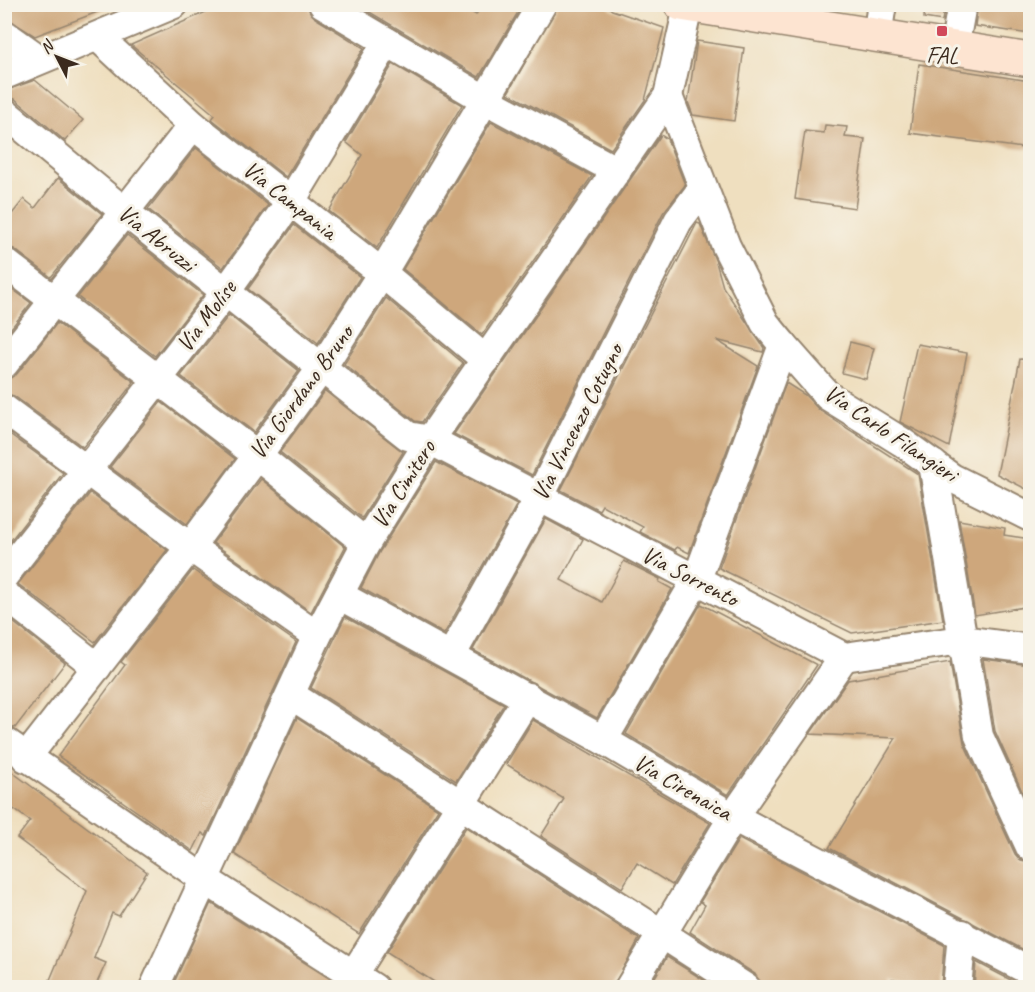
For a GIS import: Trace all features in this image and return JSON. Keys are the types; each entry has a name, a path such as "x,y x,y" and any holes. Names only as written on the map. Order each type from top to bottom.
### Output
{"street":[{"path":"4,75 174,4"},
{"path":"323,4 484,99 617,171"},
{"name":"Via Giordano Bruno","path":"15,750 97,667 190,547 321,369 382,273 542,4"},
{"path":"877,36 882,4"},
{"path":"954,49 962,4"},
{"path":"685,6 1030,60"},
{"name":"Via Cimitero","path":"154,987 317,636 366,543 430,440 668,96 685,6"},
{"path":"4,34 39,59"},
{"name":"Via Campania","path":"98,37 193,124 382,273 486,360"},
{"name":"Via Molise","path":"4,576 225,293 291,201 387,42"},
{"name":"Via Carlo Filangieri","path":"668,96 694,159 702,189 726,246 765,323 783,345 828,396 952,478 1030,518"},
{"name":"Via Abruzzi","path":"4,112 124,212 408,436 430,440"},
{"path":"4,363 55,302 193,124"},
{"name":"Via Vincenzo Cotugno","path":"451,656 539,498 678,221 702,189"},
{"path":"4,262 256,455 366,543"},
{"path":"603,740 697,579 783,345"},
{"path":"4,409 89,469 190,547 317,636"},
{"name":"Via Sorrento","path":"430,440 844,657"},
{"path":"933,464 979,736 1030,847"},
{"path":"4,594 97,667"},
{"name":"Via Cirenaica","path":"339,595 528,697 733,817 1030,971"},
{"path":"628,987 733,817 844,657 963,640 1030,649"},
{"path":"291,695 746,987"},
{"path":"15,750 204,879 364,981 461,803 528,697"},
{"path":"957,987 962,934"}],"building":[{"path":"4,4 112,4 113,6 35,36 4,17"},
{"path":"224,4 307,4 315,18 364,48 286,177 212,119 215,115 131,45"},
{"path":"356,4 458,4 476,15 482,4 523,4 479,77"},
{"path":"558,4 604,4 612,10 664,28 645,100 611,149 508,93"},
{"path":"925,4 945,4 942,21 924,18"},
{"path":"978,4 1030,4 1030,34 975,26"},
{"path":"697,41 744,48 734,121 693,115 688,102"},
{"path":"393,64 462,105 377,248 329,211 362,155 346,142"},
{"path":"919,64 1030,81 1030,149 910,133"},
{"path":"35,80 83,120 65,141 15,99 4,96 4,91"},
{"path":"491,122 592,176 482,335 403,269"},
{"path":"825,125 847,127 845,137 865,139 855,208 795,199 805,131 824,133"},
{"path":"661,135 667,139 685,185 663,213 532,475 454,434"},
{"path":"196,148 268,205 223,268 148,209"},
{"path":"58,178 102,214 51,277 14,249 4,246 4,224 24,199 35,208"},
{"path":"697,223 700,224 716,262 723,287 764,348 763,352 716,340 758,366 689,553 677,547 675,550 640,532 643,527 602,505 599,510 561,490"},
{"path":"294,225 360,277 318,343 248,289"},
{"path":"127,235 203,295 155,356 78,297"},
{"path":"4,283 31,303 4,337"},
{"path":"386,298 463,363 422,422 415,421 344,364"},
{"path":"229,315 299,371 254,432 181,376"},
{"path":"57,323 134,382 83,447 14,396 4,393 4,380 17,374"},
{"path":"850,342 874,348 866,379 842,373"},
{"path":"917,344 967,353 949,447 900,422"},
{"path":"1020,359 1030,360 1030,491 997,474"},
{"path":"786,383 805,395 819,410 918,474 943,620 852,633 719,568"},
{"path":"325,391 403,452 362,518 280,452"},
{"path":"161,402 235,459 187,524 110,467"},
{"path":"4,430 63,473 4,549"},
{"path":"436,462 517,504 444,634 361,588 380,551"},
{"path":"261,479 345,547 311,612 213,543"},
{"path":"90,493 167,550 95,642 18,584"},
{"path":"546,519 583,539 561,580 602,602 624,561 660,579 659,582 672,589 597,718 473,650"},
{"path":"959,520 1005,528 1004,535 1030,539 1030,606 975,615"},
{"path":"193,570 296,642 206,836 202,833 193,851 58,756 125,665 121,662"},
{"path":"701,604 817,665 728,795 626,734"},
{"path":"4,615 65,663 15,728 4,725"},
{"path":"345,617 504,704 456,781 311,688"},
{"path":"983,659 1030,665 1030,809 995,731"},
{"path":"950,662 964,743 1015,854 1021,861 1030,863 1030,953 829,848 896,738 810,734 848,680"},
{"path":"297,718 438,809 359,934 234,854"},
{"path":"533,720 710,823 672,885 637,863 622,888 541,836 564,799 506,764"},
{"path":"4,766 147,872 119,916 112,913 94,958 106,963 95,987 47,987 87,891 17,838 30,821 4,802"},
{"path":"466,827 639,939 613,987 442,987 387,952"},
{"path":"739,839 944,945 941,987 892,979 892,987 762,987 755,974 690,932 705,905 700,902"},
{"path":"211,903 343,987 172,987"},
{"path":"667,957 715,987 649,987"},
{"path":"976,962 1022,986 1030,987 974,987"}],"place":[{"name":"FAL","path":"942,31"}]}
